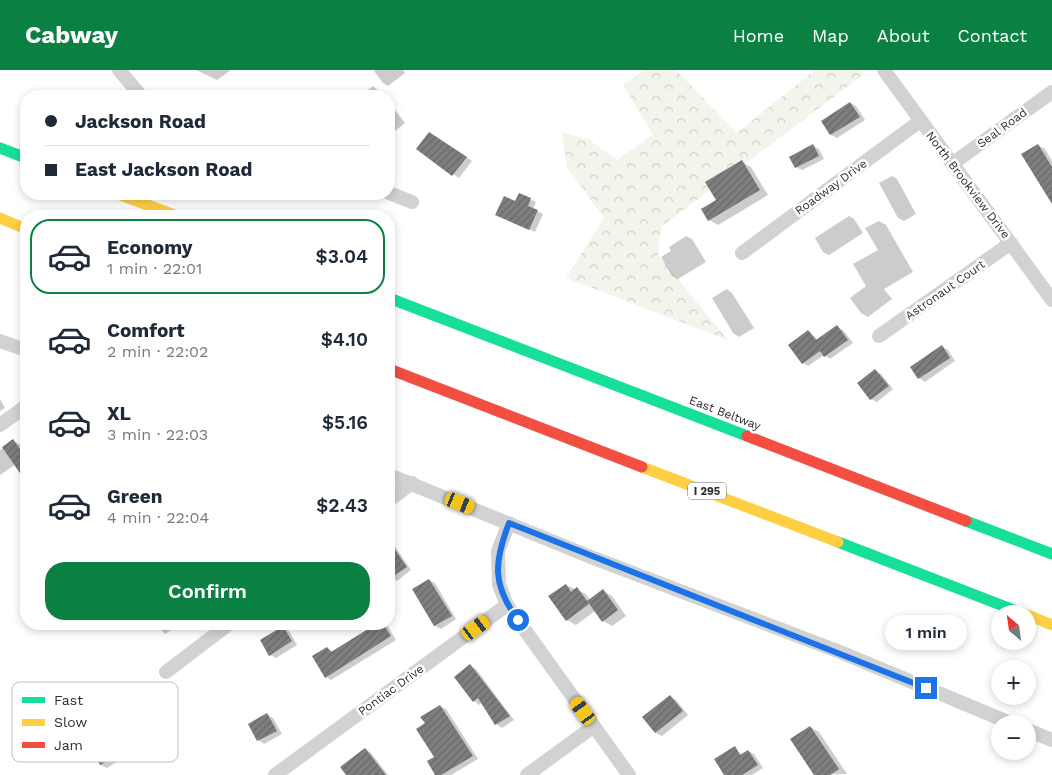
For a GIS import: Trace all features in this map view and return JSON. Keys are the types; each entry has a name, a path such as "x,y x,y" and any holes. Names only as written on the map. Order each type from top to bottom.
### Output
{"highway":[{"path":"0,148 20,156"},
{"path":"134,200 161,210"},
{"path":"0,218 20,226"},
{"name":"East Beltway","path":"395,300 1052,554"},
{"name":"I 295","path":"395,371 1003,605"},
{"name":"I 295","path":"1036,618 1052,624"}],"street":[{"path":"119,70 136,90"},
{"name":"North Brookview Drive","path":"884,70 1052,300"},
{"name":"Seal Road","path":"952,164 1052,92"},
{"name":"Roadway Drive","path":"742,253 920,121"},
{"path":"395,195 412,202"},
{"name":"Astronaut Court","path":"879,336 1011,243"},
{"path":"0,341 20,348"},
{"path":"0,425 20,410"},
{"path":"395,477 840,652 991,715"},
{"path":"395,496 412,483"},
{"path":"509,523 498,551 498,585 507,605 629,775"},
{"name":"Pontiac Drive","path":"274,775 507,605"},
{"path":"166,672 221,630"},
{"path":"527,775 594,726"},
{"path":"1036,733 1052,740"}],"green space":[{"path":"644,70 676,70 737,133 815,70 861,70 864,74 661,227 658,255 728,340 566,278 604,218 567,167 562,133 588,139 617,160 653,135 623,85"}],"building":[{"path":"850,102 860,117 830,135 821,121"},
{"path":"429,132 467,157 452,176 416,149"},
{"path":"813,144 819,156 795,168 789,157"},
{"path":"1038,144 1052,167 1052,204 1021,154"},
{"path":"742,160 760,190 708,221 701,209 716,200 705,182"},
{"path":"519,193 531,198 528,206 538,210 529,230 495,215 504,196 515,201"},
{"path":"837,325 848,340 824,357 820,351 802,364 788,345 808,330 816,340"},
{"path":"942,345 950,358 918,379 910,367"},
{"path":"875,369 889,386 870,400 857,383"},
{"path":"13,439 20,449 20,473 2,447"},
{"path":"395,550 407,567 395,575"},
{"path":"429,579 452,616 434,626 412,589"},
{"path":"566,584 571,592 577,587 587,601 603,589 618,610 602,622 588,602 589,604 566,621 548,596"},
{"path":"276,630 285,630 292,641 269,656 260,640"},
{"path":"366,630 387,630 391,636 325,678 312,656 327,647 331,652"},
{"path":"470,664 510,716 495,725 478,698 473,702 454,677"},
{"path":"670,695 683,711 655,733 642,717"},
{"path":"440,705 473,756 441,775 435,775 427,761 434,757 416,729 425,723 420,717"},
{"path":"267,713 277,731 257,741 248,724"},
{"path":"810,726 839,769 830,775 814,775 790,739"},
{"path":"735,746 740,755 748,750 758,765 742,775 724,775 714,759"},
{"path":"365,748 386,775 346,775 340,767"}],"traffic: fast":[{"path":"0,148 20,156"},
{"path":"395,300 747,436"},
{"path":"966,521 1052,554"},
{"path":"838,542 1001,605"}],"traffic: slow":[{"path":"134,200 161,210"},
{"path":"0,218 20,226"},
{"path":"642,467 838,542"},
{"path":"1036,618 1052,625"}],"traffic: jam":[{"path":"395,371 642,467"},
{"path":"747,436 966,521"}],"route":[{"path":"518,620 507,605 498,585 500,570 498,551 509,523 591,557 840,652 926,688"}]}
